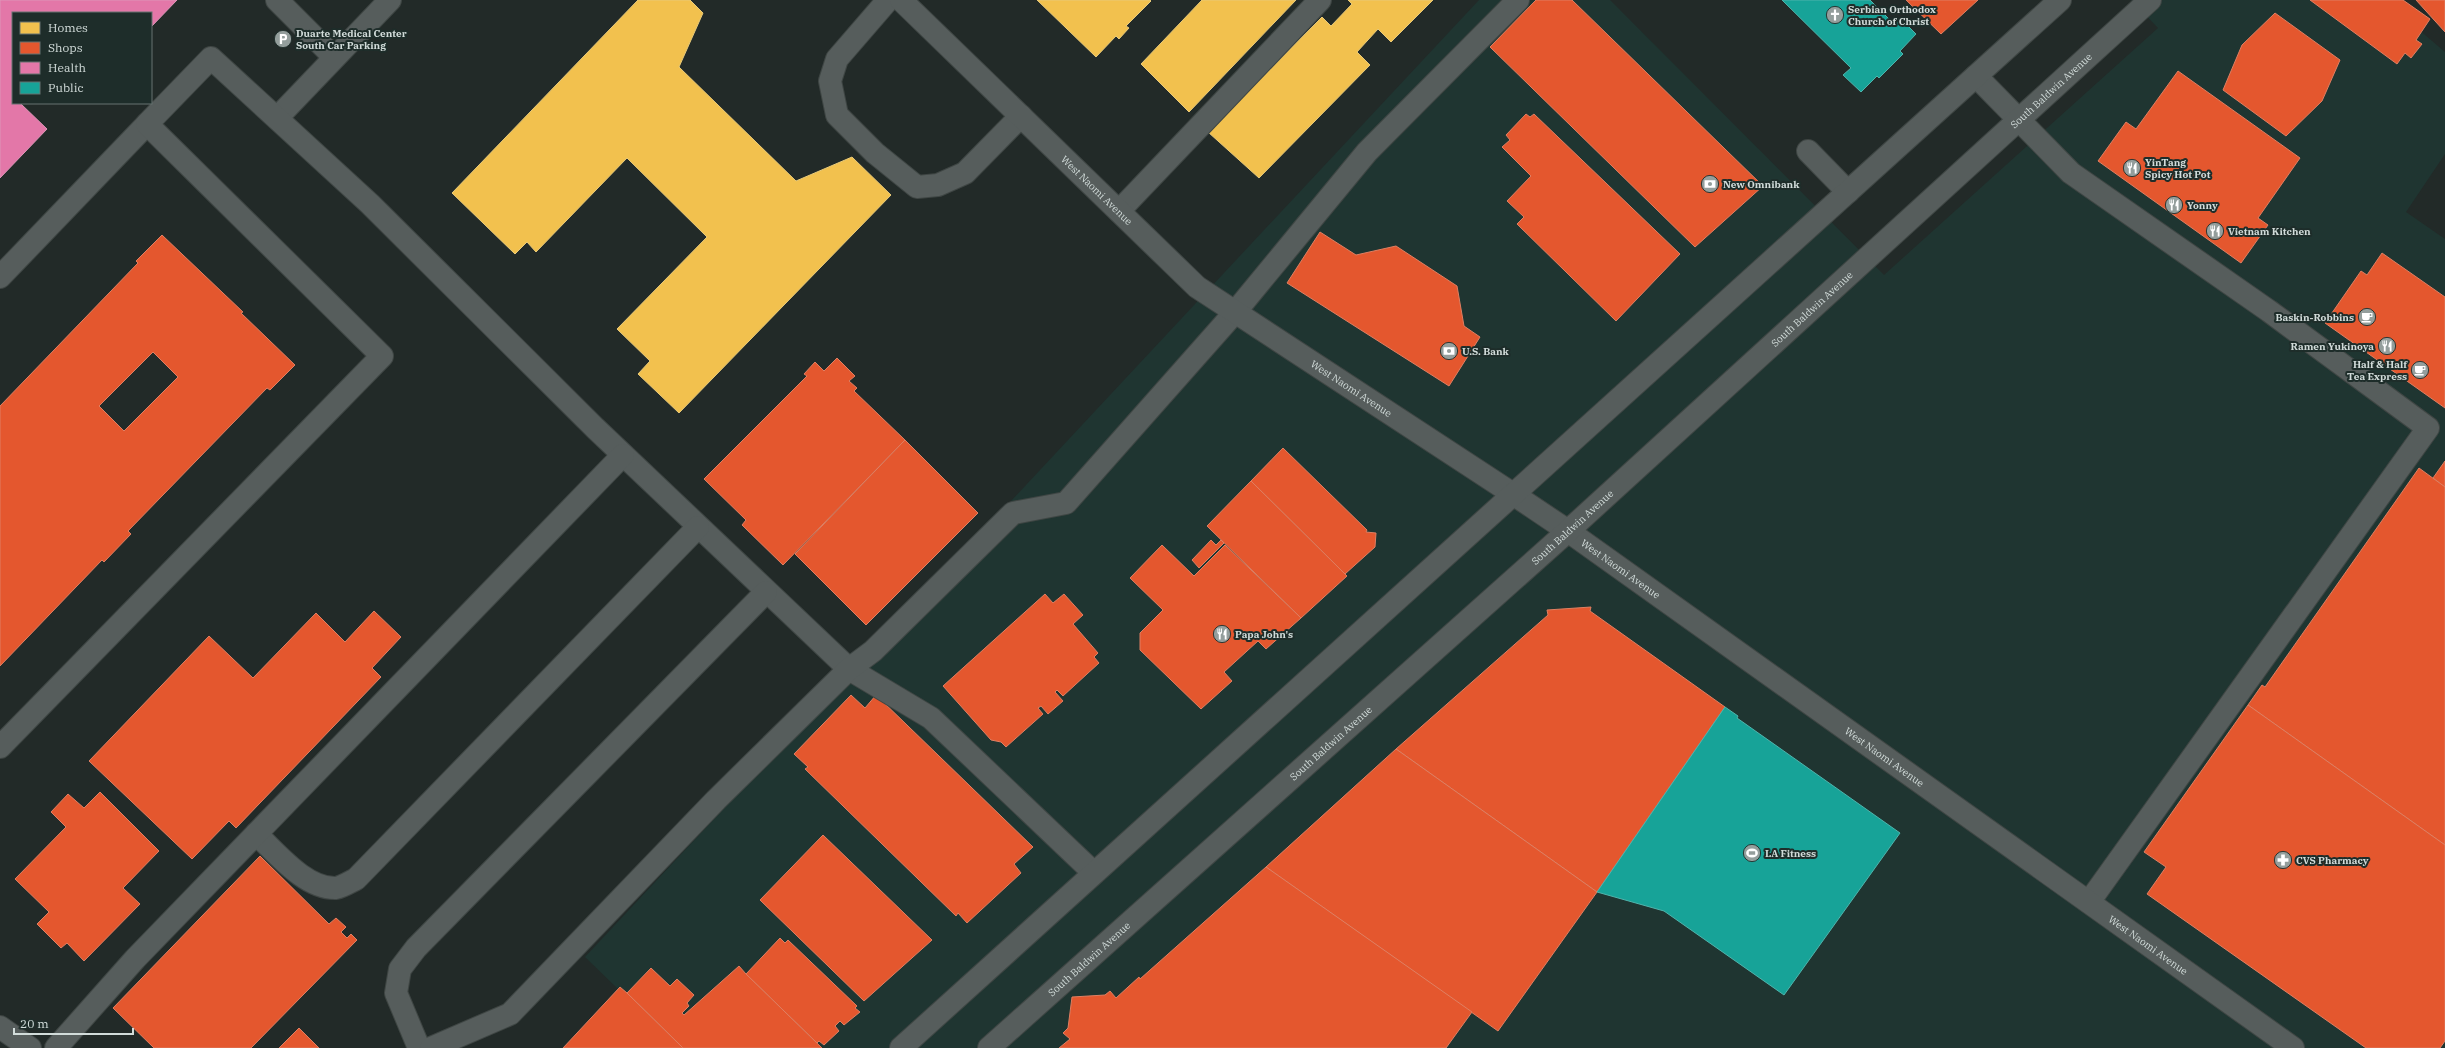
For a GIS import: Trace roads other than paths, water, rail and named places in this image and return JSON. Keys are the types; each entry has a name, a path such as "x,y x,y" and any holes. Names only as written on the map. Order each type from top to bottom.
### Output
{"main road":[{"path":"277,0 334,57"},
{"path":"277,118 390,0"},
{"path":"888,0 837,59 830,81 837,115 876,153 917,187 938,185 965,173 1021,116"},
{"path":"1119,211 1320,0"},
{"path":"431,1048 510,1014 716,800 849,669 873,651 1013,513 1066,503 1236,311 1367,152 1518,0"},
{"path":"901,1048 2060,0"},
{"name":"South Baldwin Avenue","path":"989,1048 1568,531 2150,0"},
{"name":"West Naomi Avenue","path":"909,2 1021,116 1197,287 1236,311 1568,531 2293,1048"},
{"path":"0,277 211,58 370,204 623,455 849,669 931,718 1094,873"},
{"path":"1976,76 2071,173 2269,311 2428,428 2089,902"},
{"path":"0,747 382,356 147,124"},
{"path":"1808,151 1848,192"},
{"path":"56,1048 135,959 623,455"},
{"path":"256,834 301,875 320,886 337,888 356,879 698,527"},
{"path":"419,1048 396,993 400,968 416,948 766,592"},
{"path":"0,1027 30,1048"}],"place":[{"name":"Serbian Orthodox Church of Christ","path":"1835,15"},
{"name":"Duarte Medical Center South Car Parking","path":"283,39"},
{"name":"YinTang Spicy Hot Pot","path":"2132,168"},
{"name":"New Omnibank","path":"1710,184"},
{"name":"Yonny","path":"2174,205"},
{"name":"Vietnam Kitchen","path":"2215,231"},
{"name":"Baskin-Robbins","path":"2367,317"},
{"name":"Ramen Yukinoya","path":"2387,346"},
{"name":"U.S. Bank","path":"1449,351"},
{"name":"Half & Half Tea Express","path":"2420,370"},
{"name":"Papa John's","path":"1222,634"},
{"name":"LA Fitness","path":"1752,853"},
{"name":"CVS Pharmacy","path":"2283,860"}]}
